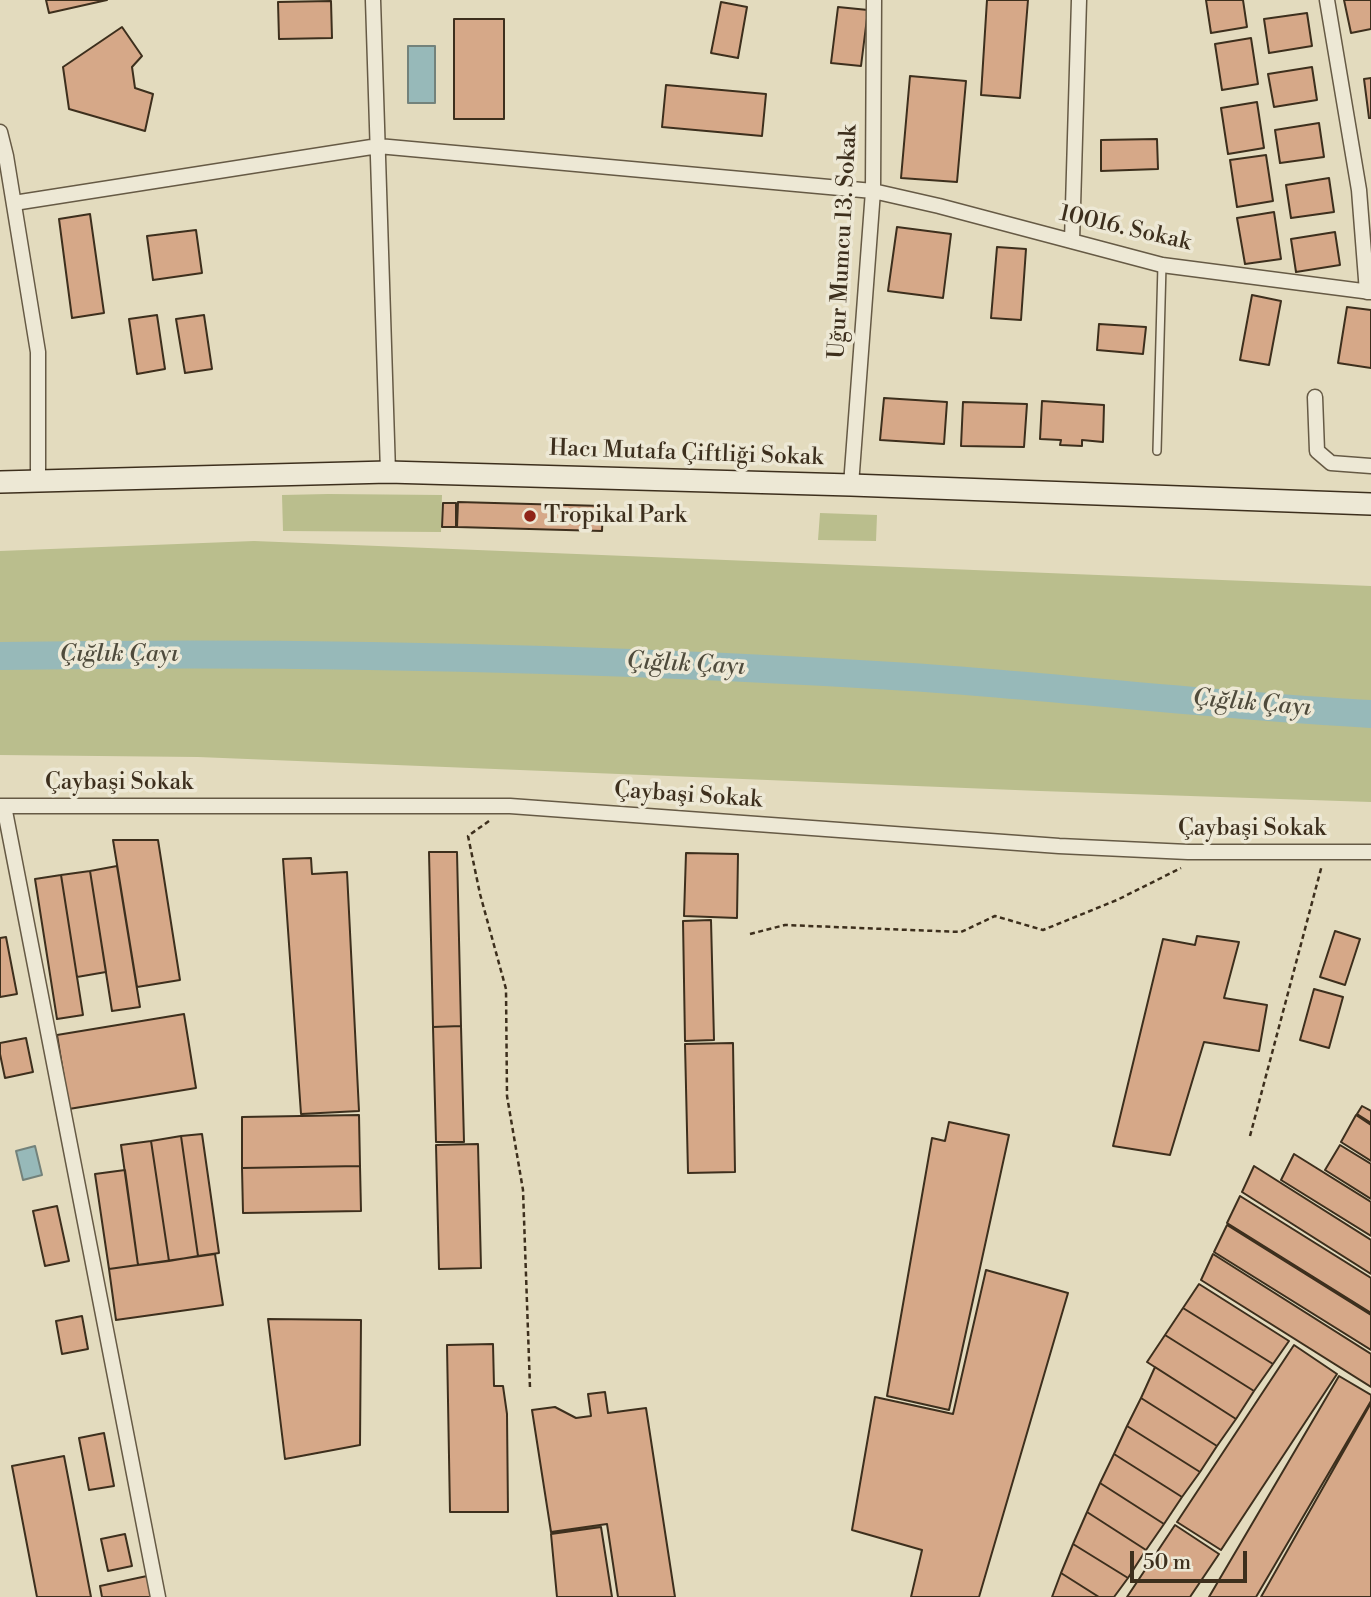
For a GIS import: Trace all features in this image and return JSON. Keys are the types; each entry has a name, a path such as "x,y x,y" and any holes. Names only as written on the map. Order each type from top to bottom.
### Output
{"street":[{"path":"373,0 388,472"},
{"name":"Uğur Mumcu 13. Sokak","path":"851,485 873,191 874,0"},
{"path":"1072,241 1079,0"},
{"path":"1327,0 1359,190 1369,292"},
{"path":"0,132 38,352 38,480"},
{"name":"10016. Sokak","path":"14,203 378,146 873,191 1162,265 1369,292"},
{"path":"1315,397 1317,451 1331,463 1371,466"},
{"name":"Hacı Mutafa Çiftliği Sokak","path":"0,482 388,472 1371,504"},
{"path":"2,806 158,1597"},
{"name":"Çaybaşi Sokak","path":"2,806 510,806 1045,845 1188,852 1371,852"}],"lane":[{"path":"1157,450 1162,265"}],"path":[{"path":"510,806 468,836 480,894 506,989 507,1097 523,1190 530,1388"},
{"path":"750,934 785,925 961,932 995,916 1043,930 1117,900 1184,866 1188,852"},
{"path":"1250,1136 1325,853"}],"green space":[{"path":"282,495 442,495 441,532 283,531"},
{"path":"820,513 877,515 876,541 818,540"},
{"path":"254,541 1371,586 1371,802 198,757 0,755 0,551"}],"water":[{"path":"408,46 435,46 435,103 408,103"},
{"path":"35,1146 42,1175 23,1180 16,1151"}],"building":[{"path":"46,0 107,0 49,13"},
{"path":"987,0 1028,0 1020,98 981,95"},
{"path":"1206,0 1243,0 1247,27 1211,33"},
{"path":"1344,0 1371,0 1371,29 1351,33"},
{"path":"331,1 332,38 279,39 278,2"},
{"path":"721,2 747,7 738,58 711,53"},
{"path":"838,7 868,10 861,66 831,63"},
{"path":"1307,13 1312,46 1269,53 1264,19"},
{"path":"454,19 504,19 504,119 454,119"},
{"path":"122,27 142,56 132,67 135,88 153,94 145,131 69,109 63,67"},
{"path":"1251,38 1258,84 1222,90 1215,44"},
{"path":"1312,67 1317,100 1274,107 1268,74"},
{"path":"910,76 966,81 957,182 901,178"},
{"path":"1371,78 1371,118 1369,118 1364,79"},
{"path":"666,85 766,94 762,136 662,127"},
{"path":"1257,102 1264,148 1228,154 1221,108"},
{"path":"1319,123 1324,157 1280,163 1275,130"},
{"path":"1157,139 1158,169 1101,171 1101,140"},
{"path":"1266,155 1273,201 1237,207 1230,160"},
{"path":"1329,178 1334,212 1291,218 1286,185"},
{"path":"1274,212 1281,259 1245,264 1237,218"},
{"path":"90,214 104,313 72,318 59,219"},
{"path":"897,227 951,234 943,298 888,291"},
{"path":"196,230 202,273 153,280 147,236"},
{"path":"1335,232 1340,265 1296,272 1291,239"},
{"path":"997,247 1026,249 1021,320 991,318"},
{"path":"1252,295 1281,301 1269,365 1240,360"},
{"path":"1347,307 1371,310 1371,368 1338,363"},
{"path":"157,315 165,369 137,374 129,319"},
{"path":"204,315 212,369 185,373 176,319"},
{"path":"1099,324 1146,327 1143,354 1097,350"},
{"path":"884,398 947,402 944,444 880,440"},
{"path":"1042,401 1104,405 1103,442 1082,440 1082,446 1060,445 1061,440 1040,439"},
{"path":"963,402 1027,404 1024,447 961,446"},
{"name":"Tropikal Park","path":"458,502 603,506 602,531 457,527"},
{"path":"443,503 456,503 456,527 442,527"},
{"path":"113,840 158,840 180,980 137,987"},
{"path":"429,852 457,852 461,1026 433,1027"},
{"path":"686,853 738,854 737,918 684,916"},
{"path":"311,858 312,874 347,872 359,1111 301,1114 283,859"},
{"path":"117,866 140,1007 112,1011 90,871"},
{"path":"90,871 106,972 77,977 61,875"},
{"path":"61,875 83,1015 57,1019 35,879"},
{"path":"711,920 714,1040 685,1041 683,921"},
{"path":"1335,931 1360,939 1345,985 1320,977"},
{"path":"1197,936 1239,942 1224,998 1267,1005 1259,1051 1204,1042 1170,1155 1113,1146 1163,939 1195,945"},
{"path":"6,937 17,994 0,997 0,938"},
{"path":"1314,989 1343,997 1329,1048 1300,1040"},
{"path":"184,1014 196,1088 69,1109 57,1035"},
{"path":"461,1026 464,1142 436,1142 433,1027"},
{"path":"26,1038 33,1072 5,1078 0,1043"},
{"path":"733,1043 735,1172 688,1173 685,1044"},
{"path":"1362,1106 1371,1111 1371,1123 1357,1114"},
{"path":"359,1115 360,1166 242,1168 242,1117"},
{"path":"1356,1115 1371,1125 1371,1161 1341,1142"},
{"path":"949,1122 1009,1135 949,1410 887,1396 932,1138 945,1141"},
{"path":"202,1134 219,1253 198,1256 181,1136"},
{"path":"181,1136 198,1256 169,1261 151,1141"},
{"path":"151,1141 169,1261 138,1265 121,1145"},
{"path":"478,1144 481,1268 439,1269 436,1145"},
{"path":"1340,1145 1371,1164 1371,1199 1325,1170"},
{"path":"1294,1154 1371,1202 1371,1236 1281,1180"},
{"path":"360,1166 361,1211 243,1213 242,1168"},
{"path":"1254,1166 1371,1240 1371,1274 1242,1192"},
{"path":"125,1170 138,1265 109,1269 95,1174"},
{"path":"1240,1196 1371,1278 1371,1313 1227,1223"},
{"path":"57,1206 69,1261 45,1266 33,1211"},
{"path":"1227,1225 1371,1315 1371,1350 1214,1252"},
{"path":"215,1254 223,1305 116,1320 109,1269"},
{"path":"1213,1254 1371,1354 1371,1387 1201,1280"},
{"path":"986,1270 1068,1293 979,1597 911,1597 922,1550 852,1530 875,1397 953,1414"},
{"path":"1199,1284 1289,1341 1273,1364 1183,1308"},
{"path":"1183,1308 1273,1364 1254,1391 1165,1335"},
{"path":"82,1316 88,1349 62,1354 56,1321"},
{"path":"268,1319 361,1320 360,1445 285,1459"},
{"path":"1165,1335 1254,1391 1236,1419 1147,1362"},
{"path":"493,1344 494,1386 503,1386 507,1414 508,1512 450,1512 447,1345"},
{"path":"1294,1345 1337,1374 1221,1550 1177,1522"},
{"path":"1155,1367 1236,1419 1217,1446 1141,1398"},
{"path":"1339,1376 1371,1395 1371,1401 1256,1597 1209,1597"},
{"path":"605,1392 608,1413 646,1408 675,1597 618,1597 607,1524 551,1532 532,1410 555,1407 576,1418 591,1416 588,1394"},
{"path":"1141,1398 1217,1446 1200,1472 1127,1426"},
{"path":"1371,1403 1371,1597 1261,1597"},
{"path":"1127,1426 1200,1472 1182,1497 1114,1454"},
{"path":"104,1433 114,1486 89,1490 79,1438"},
{"path":"1114,1454 1182,1497 1164,1524 1100,1483"},
{"path":"64,1456 91,1597 37,1597 12,1466"},
{"path":"1100,1483 1164,1524 1146,1550 1087,1512"},
{"path":"1087,1512 1146,1550 1128,1578 1073,1544"},
{"path":"1175,1525 1219,1554 1190,1597 1127,1597"},
{"path":"601,1527 612,1597 557,1597 551,1534"},
{"path":"125,1534 132,1566 108,1571 101,1539"},
{"path":"1073,1544 1128,1578 1114,1597 1099,1597 1061,1573"},
{"path":"1061,1573 1099,1597 1052,1597"},
{"path":"147,1576 151,1597 102,1597 100,1586"}],"waterway":[{"name":"Çığlık Çayı","path":"0,656 342,655 683,665 910,677 1371,714"}],"place":[{"name":"Tropikal Park","path":"530,516"}]}
